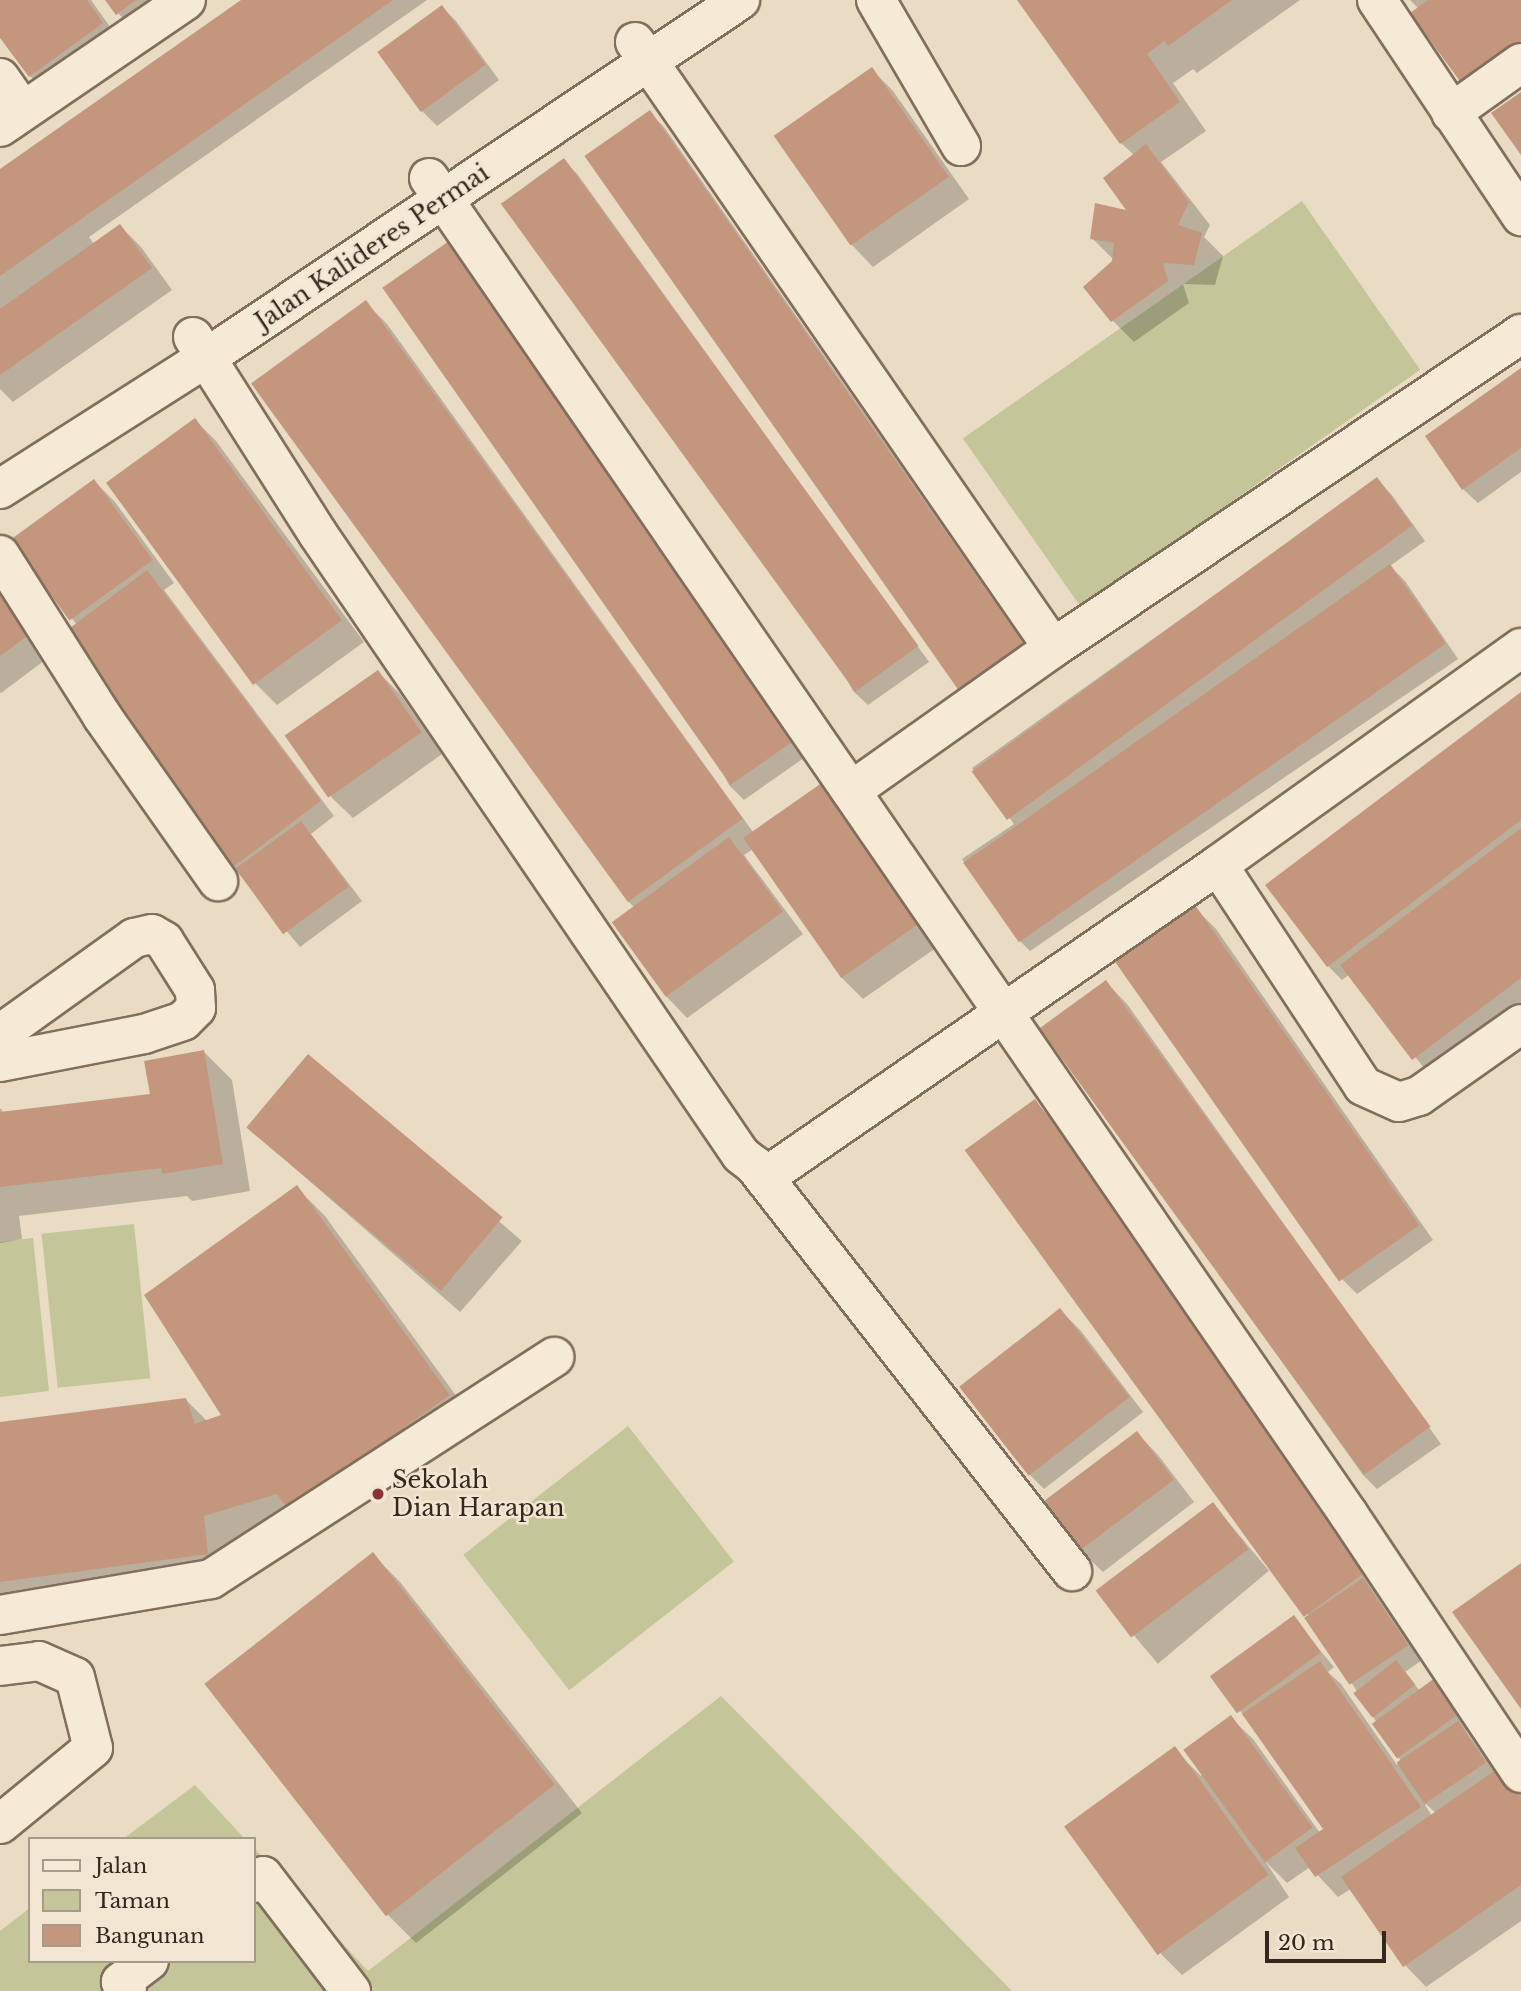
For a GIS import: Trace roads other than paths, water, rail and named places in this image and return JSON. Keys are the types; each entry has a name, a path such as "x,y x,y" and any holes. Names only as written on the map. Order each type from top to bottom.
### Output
{"street":[{"path":"0,78 12,119 186,0"},
{"name":"Jalan Kalideres Permai","path":"642,51 694,0"},
{"name":"Jalan Kalideres Permai","path":"0,489 200,348 642,51 740,0"},
{"path":"876,0 961,146"},
{"path":"1377,0 1521,216"},
{"path":"642,51 1053,648"},
{"path":"1451,113 1521,63"},
{"path":"435,190 1349,1515 1521,1773"},
{"path":"851,791 1053,648 1521,334"},
{"path":"200,348 318,534 741,1155 764,1178 1072,1571"},
{"name":"Jalan Kalideres Permai","path":"0,461 200,348"},
{"path":"0,555 102,716 218,881"},
{"path":"764,1178 954,1049 1001,1012 1218,865 1521,649"},
{"path":"1218,865 1363,1086 1399,1102 1419,1096 1521,1024"},
{"path":"0,1034 134,937 152,934 164,941 195,990 195,1008 183,1021 144,1034 0,1062"},
{"path":"0,1615 211,1579 554,1357"},
{"path":"0,1667 39,1661 75,1677 93,1748 0,1824"},
{"path":"256,1881 263,1876 351,1991"},
{"path":"127,1991 121,1982 146,1963"}],"place":[{"name":"Sekolah Dian Harapan","path":"378,1494"}]}
